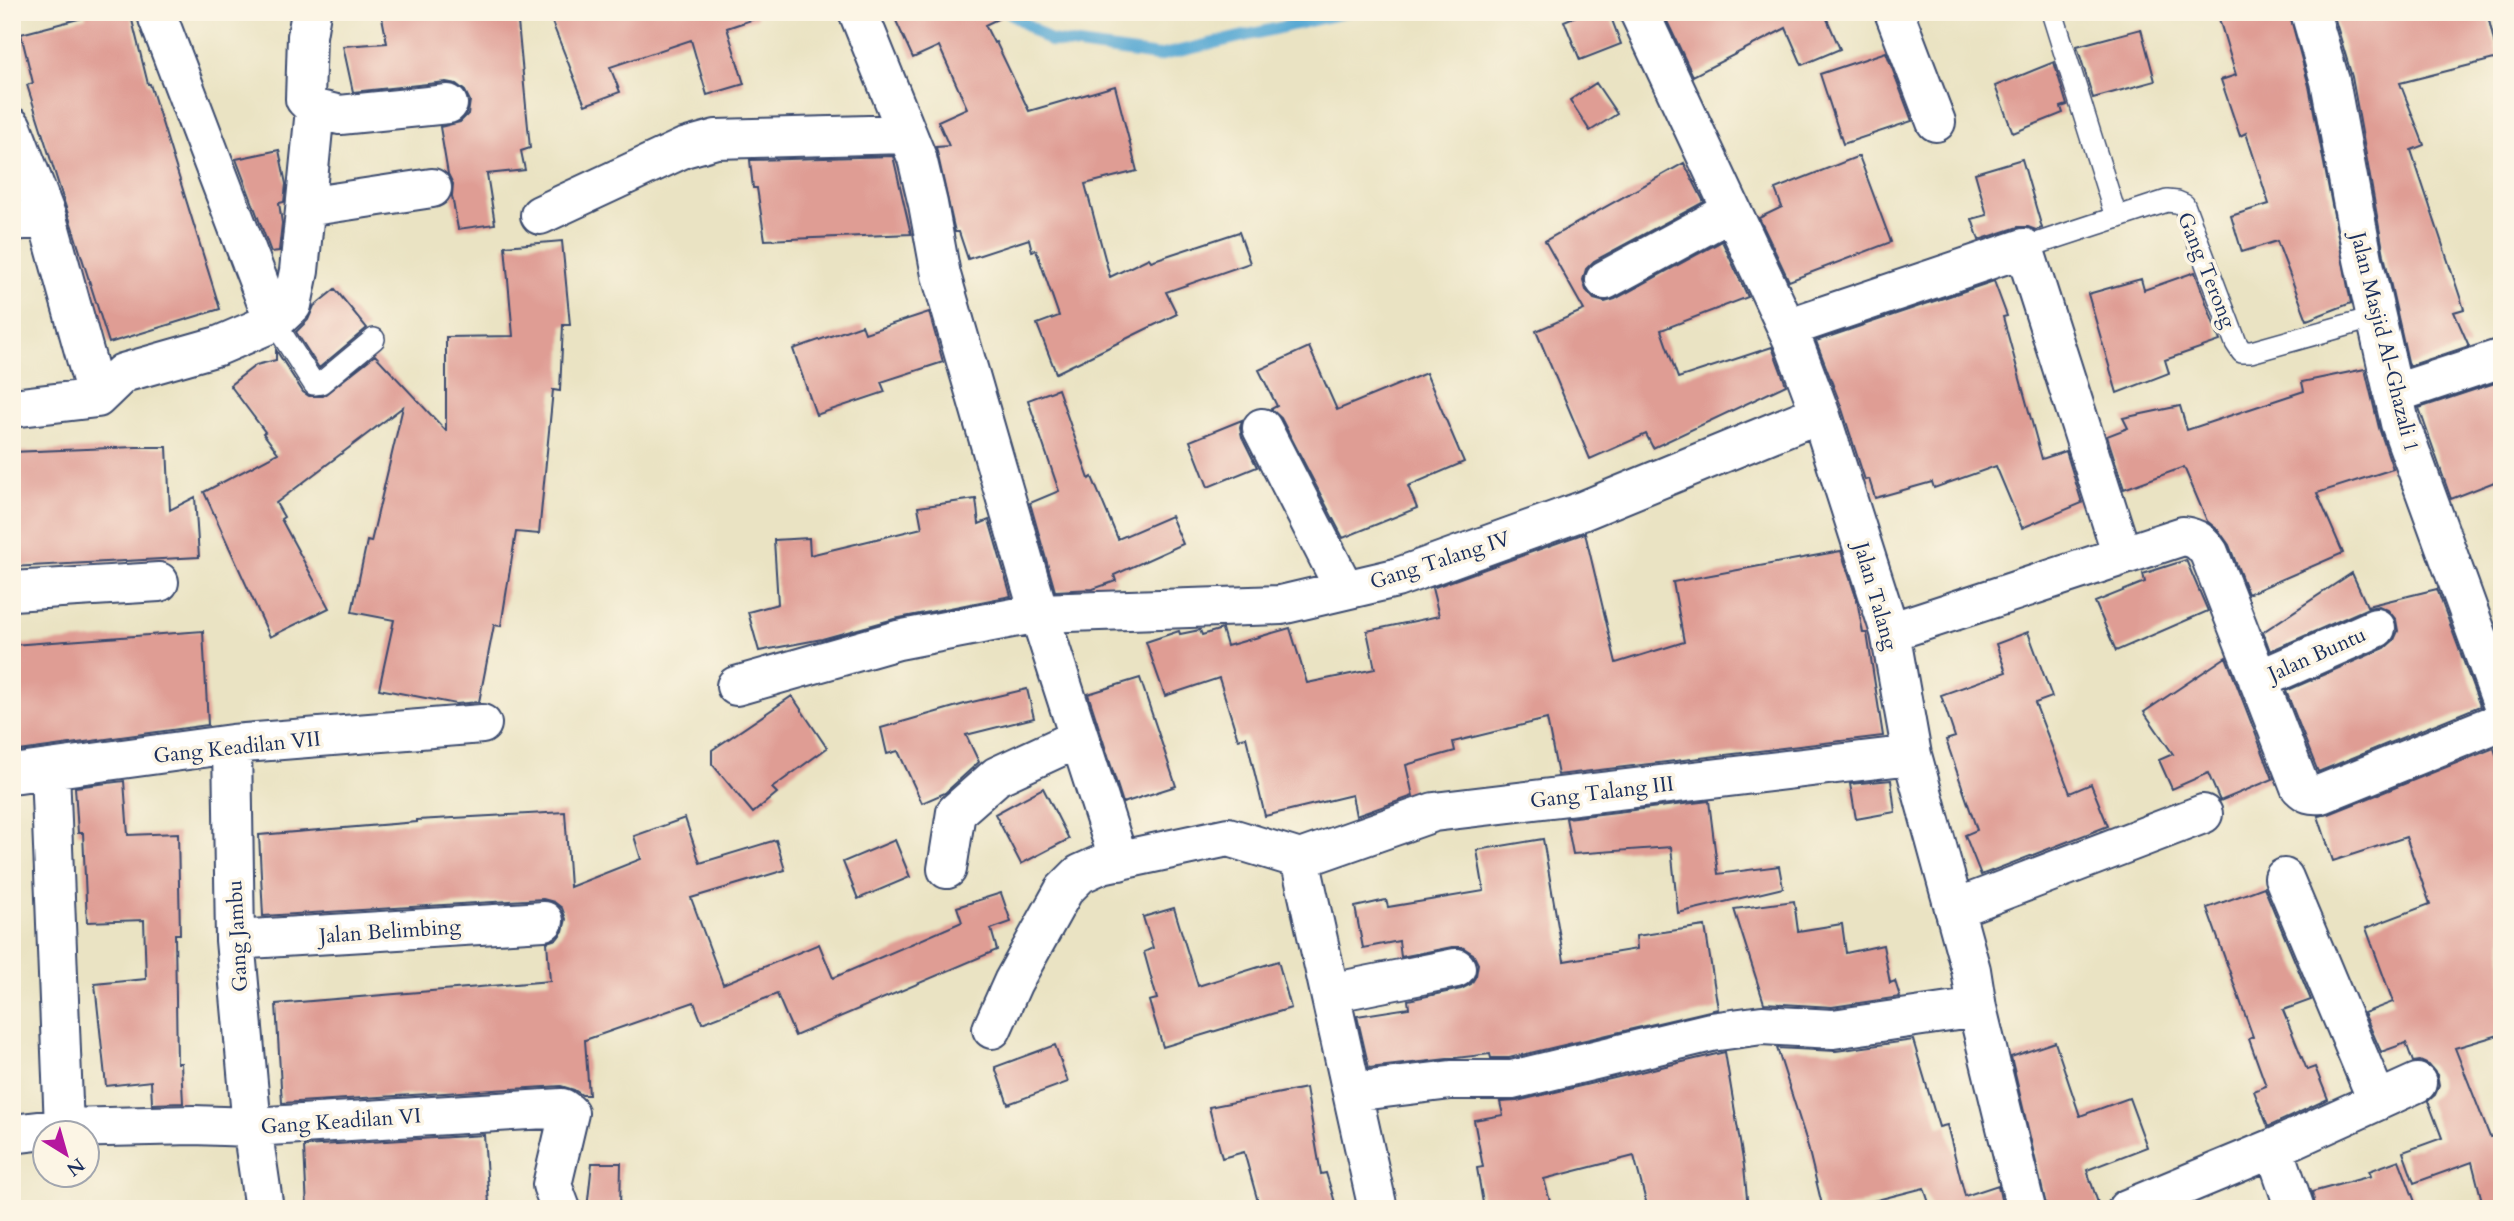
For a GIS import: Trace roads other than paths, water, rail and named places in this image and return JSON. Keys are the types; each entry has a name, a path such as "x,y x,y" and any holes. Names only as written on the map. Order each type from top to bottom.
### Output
{"street":[{"path":"311,12 307,36 305,99 315,109 340,115 448,104"},
{"path":"858,12 917,158 941,275 1039,613 1119,861"},
{"name":"Jalan Talang","path":"1639,12 1787,328 1820,413 1890,632 1912,755 1971,970 2026,1209"},
{"path":"1894,12 1937,122"},
{"name":"Jalan Masjid Al-Ghazali 1","path":"2310,12 2330,81 2363,259 2400,423 2502,703"},
{"path":"158,18 274,322"},
{"path":"12,408 97,398 123,373 218,346 274,322 292,305 299,271 315,109"},
{"path":"12,127 30,220 97,398"},
{"path":"540,215 684,148 716,139 907,134"},
{"path":"306,207 432,188"},
{"path":"1605,280 1732,211"},
{"path":"1787,328 2024,248 2122,555"},
{"path":"2393,394 2502,358"},
{"name":"Gang Talang IV","path":"736,686 898,640 1039,613 1281,605 1396,578 1582,511 1820,413"},
{"path":"1262,428 1345,590"},
{"path":"1890,632 2183,536 2194,538 2203,544 2300,787 2312,795 2321,794 2502,721"},
{"path":"12,591 159,582"},
{"name":"Jalan Buntu","path":"2258,680 2376,628"},
{"name":"Gang Keadilan VII","path":"12,774 232,744 472,725"},
{"path":"947,869 956,812 997,776 1079,738"},
{"name":"Gang Jambu","path":"232,744 235,940 252,1127 264,1209"},
{"name":"Gang Talang III","path":"1300,859 1434,812 1912,755"},
{"path":"50,770 64,1120"},
{"path":"1954,909 2203,814"},
{"path":"992,1029 1013,982 1064,890 1080,874 1102,864 1228,837 1300,859 1378,1209"},
{"path":"2284,878 2377,1100"},
{"name":"Jalan Belimbing","path":"235,940 544,921"},
{"path":"1330,993 1456,968"},
{"path":"1352,1092 1451,1080 1512,1080 1711,1032 1762,1025 1833,1029 1978,1008"},
{"path":"2127,1209 2274,1148 2417,1083"},
{"name":"Gang Keadilan VI","path":"102,1127 252,1127 562,1108 569,1113 552,1185 561,1209"},
{"name":"Gang Keadilan VI","path":"12,1134 32,1132"},
{"path":"2274,1148 2295,1209"}],"lane":[{"path":"2024,248 2116,217 2052,12"},
{"name":"Gang Terong","path":"2116,217 2167,201 2184,205 2236,343 2242,352 2251,352 2376,317"},
{"path":"274,322 314,384 321,383 374,339"}],"waterway":[{"path":"1009,12 1050,41 1158,56 1348,12"}]}
